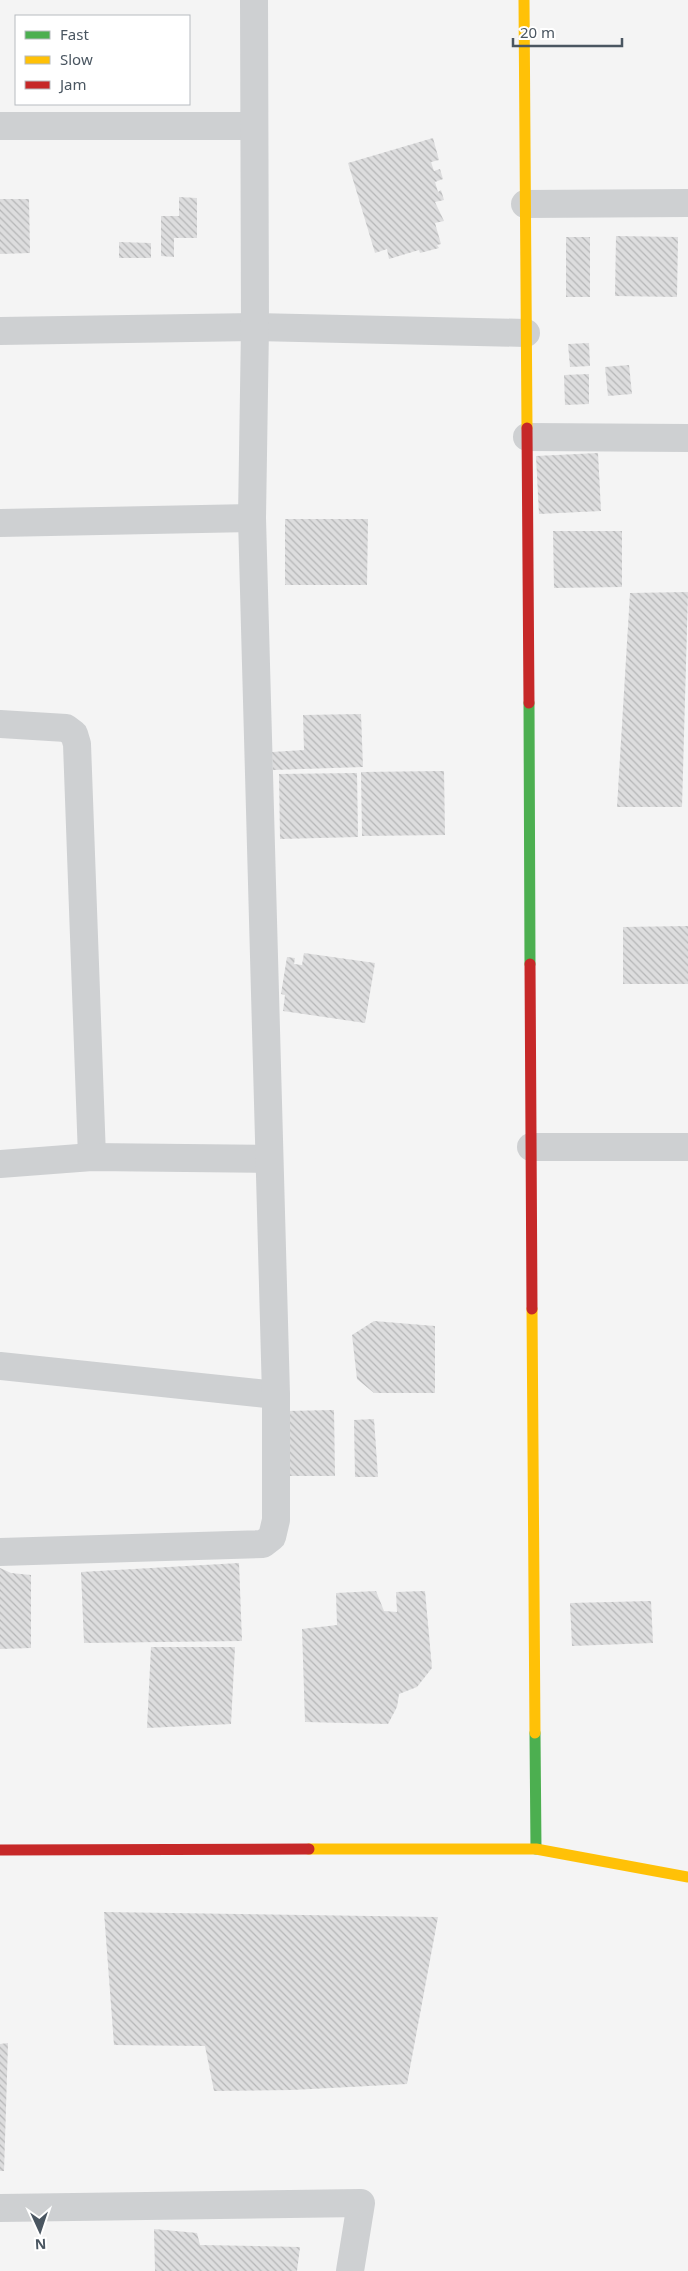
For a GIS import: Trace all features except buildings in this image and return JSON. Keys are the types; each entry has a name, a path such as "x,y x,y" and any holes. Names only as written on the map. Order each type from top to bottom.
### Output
{"street":[{"path":"0,1552 263,1544 272,1537 276,1520 276,1395 268,1159 252,518 255,328 254,0"},
{"path":"524,0 536,1849"},
{"path":"0,126 254,126"},
{"path":"525,204 688,203"},
{"path":"0,332 255,328 526,333"},
{"path":"527,438 688,438"},
{"path":"0,523 252,518"},
{"path":"0,724 66,728 74,734 77,744 92,1157"},
{"path":"531,1147 688,1147"},
{"path":"0,1164 92,1157 268,1159"},
{"path":"0,1366 276,1395"},
{"path":"0,1850 536,1849 688,1877"},
{"path":"0,2208 361,2203 350,2271"}],"traffic: fast":[{"path":"529,703 530,964"},
{"path":"535,1733 536,1849"}],"traffic: slow":[{"path":"524,0 527,428"},
{"path":"532,1309 535,1733"},
{"path":"309,1849 536,1849 688,1877"}],"traffic: jam":[{"path":"527,428 529,703"},
{"path":"530,964 532,1309"},
{"path":"0,1850 309,1849"}]}
